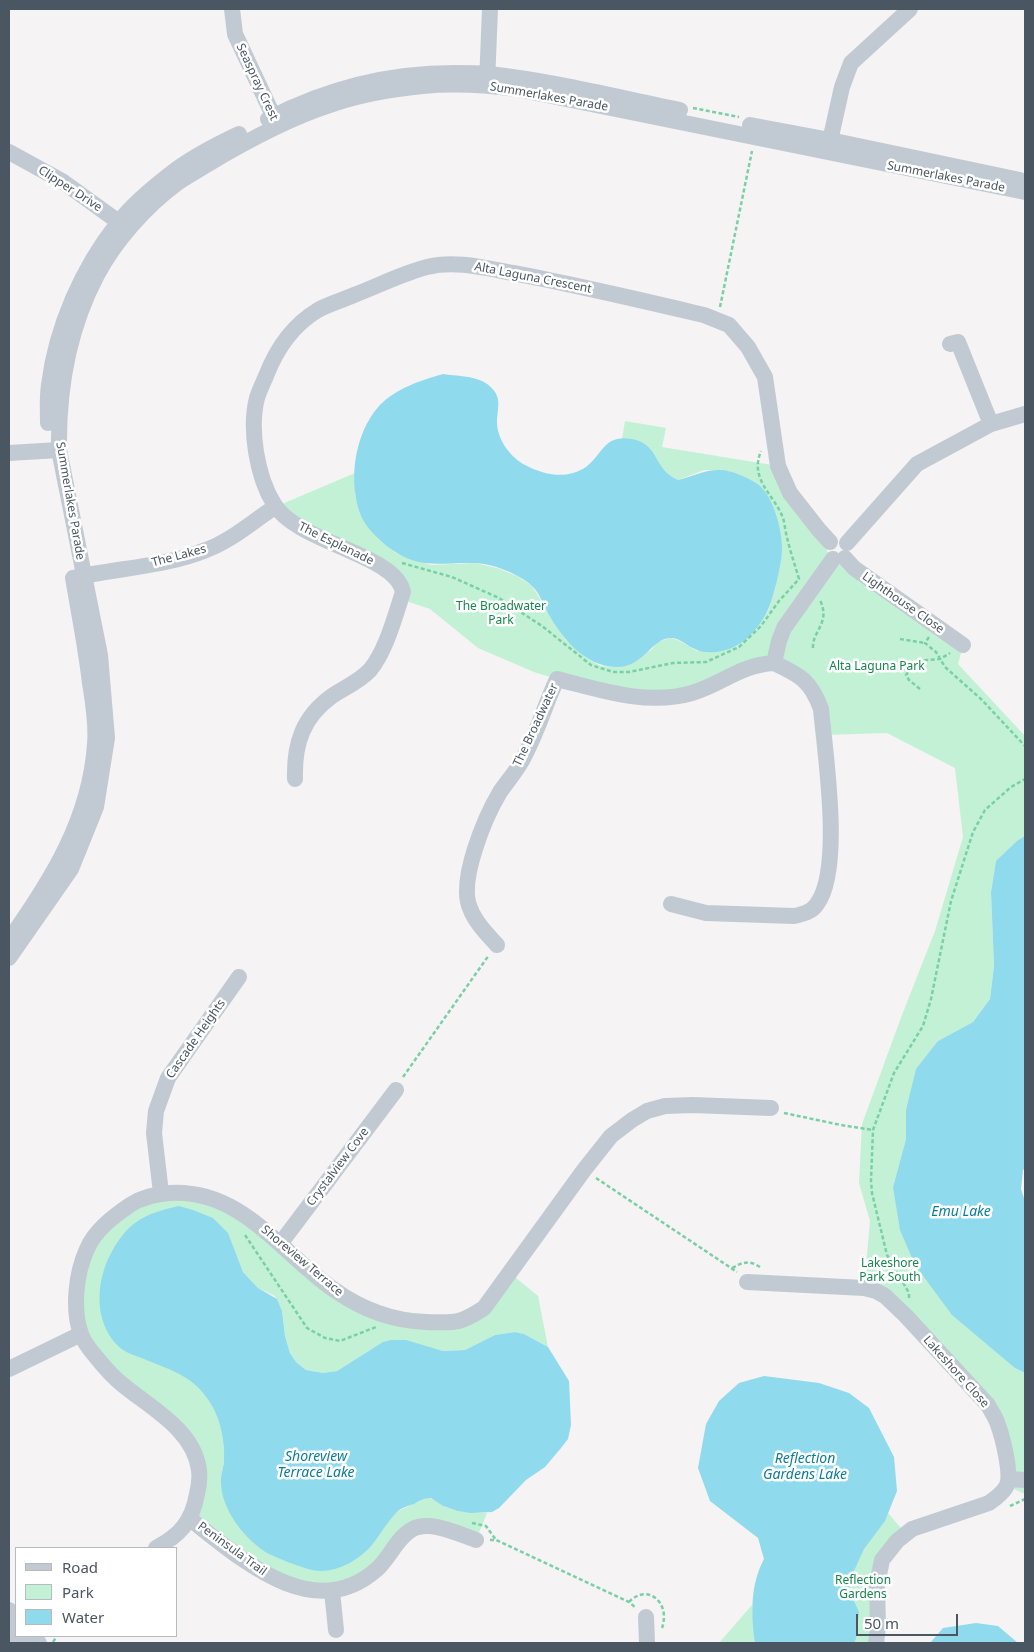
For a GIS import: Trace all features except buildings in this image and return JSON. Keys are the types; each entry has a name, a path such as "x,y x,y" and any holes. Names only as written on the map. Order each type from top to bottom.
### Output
{"street":[{"name":"Seaspray Crest","path":"232,9 234,34 276,121"},
{"path":"487,80 490,9"},
{"path":"828,146 842,87 851,63 910,9"},
{"name":"Summerlakes Parade","path":"487,80 526,91 755,137 828,146 1025,181"},
{"name":"Summerlakes Parade","path":"9,940 54,873 69,844 81,814 90,779 95,744 94,713 78,577 54,451 62,384 72,335 85,301 124,226 176,184 276,121 380,92 487,80 562,86 1025,192"},
{"name":"Clipper Drive","path":"9,152 62,180 124,226"},
{"name":"Alta Laguna Crescent","path":"275,507 266,490 261,474 254,432 257,399 273,358 293,330 318,310 428,266 462,264 704,314 729,325 748,347 765,378 778,466 790,493 818,530 830,542 835,539 842,539 842,553"},
{"path":"950,344 958,342 990,424"},
{"path":"671,904 706,913 794,916 806,913 817,906 824,893 830,858 832,829 821,709 816,694 805,681 791,671 774,663 784,628 811,591 917,464 990,424 1025,414"},
{"path":"9,453 54,451"},
{"name":"The Lakes","path":"78,577 166,562 207,550 229,538 275,507"},
{"name":"The Esplanade","path":"275,507 288,520 306,532 377,564 396,578 403,592 380,654 370,670 356,683 334,695 318,708 307,722 298,741 294,759 294,779"},
{"name":"Lighthouse Close","path":"842,553 854,568 963,645"},
{"name":"Summerlakes Parade","path":"9,958 71,869 96,807 100,788 107,738 105,701 100,655 78,577"},
{"name":"The Broadwater","path":"497,945 480,926 469,907 466,889 468,868 490,812 532,741 557,679 634,697 662,698 691,693 711,686 744,668 774,663"},
{"name":"Cascade Heights","path":"161,1193 154,1133 156,1111 168,1078 239,977"},
{"name":"Crystalview Cove","path":"280,1244 396,1090"},
{"name":"Shoreview Terrace","path":"158,1547 171,1540 190,1519 198,1491 199,1469 194,1453 176,1428 107,1371 92,1352 81,1334 76,1300 82,1261 89,1245 110,1220 127,1207 147,1197 161,1193 182,1192 220,1200 234,1207 254,1222 332,1289 367,1309 385,1316 412,1322 455,1323 469,1318 484,1308 584,1170 611,1136 647,1111 665,1106 693,1105 771,1108"},
{"name":"Lakeshore Close","path":"747,1282 864,1288 885,1296 906,1316 988,1405 997,1422 1007,1464 1017,1480 1007,1486 999,1496 989,1503 912,1529 897,1541 882,1560 877,1585 878,1627 876,1643"},
{"path":"9,1369 81,1334"},
{"name":"Peninsula Trail","path":"190,1519 242,1560 269,1576 299,1588 332,1591 357,1583 377,1570 411,1529 429,1526 445,1529 476,1540"},
{"path":"332,1591 336,1630"},
{"path":"646,1617 647,1643"}],"path":[{"path":"687,106 742,118"},
{"path":"719,321 721,299 755,137"},
{"path":"396,560 408,566 452,577 499,598 542,626 591,665 606,670 629,672 673,662 706,662 740,647 761,626 779,601 799,579 783,518 758,473 758,458 763,447 774,436"},
{"path":"811,591 822,602 823,612 823,621 812,644 813,648"},
{"path":"925,643 937,626"},
{"path":"900,639 925,643 936,652 945,667 982,700 1025,746"},
{"path":"920,689 906,675 916,661 940,659 963,645"},
{"path":"906,1316 910,1312 909,1293 887,1255 872,1193 870,1180 873,1130 894,1074 923,1026 931,999 951,901 973,832 985,810 1010,787 1025,780"},
{"path":"396,1090 405,1072 497,945"},
{"path":"771,1108 788,1114 873,1130"},
{"path":"584,1170 732,1268 747,1282"},
{"path":"243,1231 307,1328 325,1338 340,1341 382,1327"},
{"path":"732,1268 743,1262 752,1262 765,1270"},
{"path":"1005,1508 1025,1499"},
{"path":"469,1523 475,1522 486,1526 496,1540"},
{"path":"476,1540 496,1540 629,1602 646,1617"}],"green space":[{"path":"625,421 666,428 662,447 778,466 827,546 830,556 963,645 958,664 1025,736 1025,836 1018,840 996,862 991,892 994,966 990,999 973,1022 938,1041 906,1110 906,1139 893,1187 1015,1368 1025,1373 1025,1494 1007,1486 997,1422 906,1316 864,1288 870,1221 859,1183 862,1124 935,931 963,837 955,768 887,733 823,735 815,694 774,663 662,698 557,679 534,672 478,648 430,609 400,599 401,585 275,507 355,473 355,495 363,519 377,538 396,553 431,565 475,563 497,568 517,576 532,586 565,639 585,657 601,666 619,667 651,650 658,642 670,638 678,640 697,651 737,646 754,632 767,613 775,589 782,549 724,470 704,470 678,480 669,476 662,470 654,454 630,439 622,439"},
{"path":"202,1195 367,1309 469,1318 510,1273 538,1296 548,1347 524,1334 515,1332 495,1335 465,1350 372,1349 337,1371 323,1373 306,1370 296,1362 290,1353 285,1336 282,1311 275,1296 258,1288 243,1272 238,1260 123,1350 186,1376 201,1388 208,1397 218,1416 223,1438 224,1459 221,1486 226,1503 234,1519 245,1534 269,1554 309,1569 389,1520 398,1511 427,1498 445,1507 487,1513 476,1540 429,1526 357,1583 299,1588 190,1519 194,1453 122,1384 78,1318 82,1261 134,1202"},
{"name":"Reflection Gardens","path":"888,1513 906,1534 882,1560 876,1643 854,1643 856,1639 850,1593 853,1572 864,1548"},
{"path":"752,1605 755,1643 719,1643"}],"water":[{"path":"443,374 475,378 492,388 498,399 497,422 499,435 505,447 519,462 540,471 555,475 571,474 586,467 610,442 623,438 632,439 648,446 664,470 678,480 705,472 724,470 741,475 759,485 769,498 776,515 781,532 782,555 771,600 766,614 758,627 748,638 736,646 722,651 701,651 692,648 680,640 670,638 657,643 633,663 616,667 604,665 584,656 567,641 548,613 537,591 519,577 504,570 480,563 434,564 416,561 397,553 377,538 362,518 357,505 355,490 356,460 364,431 370,417 385,400 409,386"},
{"name":"Emu Lake","path":"1025,836 1025,1168 1023,1170 1021,1189 1025,1201 1025,1373 1015,1368 952,1315 915,1265 900,1230 893,1187 906,1139 906,1110 916,1069 938,1041 973,1022 990,999 994,966 991,892 996,861 1018,840"},
{"name":"Shoreview Terrace Lake","path":"179,1206 213,1218 228,1233 243,1272 258,1288 277,1299 282,1311 285,1336 290,1353 296,1362 306,1370 323,1373 337,1371 383,1342 391,1340 406,1340 443,1351 465,1350 495,1335 515,1332 524,1334 548,1347 569,1381 571,1425 568,1439 545,1467 526,1480 499,1508 492,1512 471,1513 458,1511 443,1506 431,1498 422,1500 399,1511 372,1545 358,1557 343,1566 325,1571 308,1569 269,1554 244,1534 226,1505 221,1482 224,1462 222,1432 211,1404 197,1387 182,1375 123,1350 113,1341 102,1319 100,1293 104,1268 122,1235 137,1221 146,1216"},
{"name":"Reflection Gardens Lake","path":"764,1376 819,1383 849,1393 869,1408 894,1457 897,1491 885,1521 864,1549 853,1573 849,1590 859,1612 854,1643 755,1643 753,1622 754,1590 759,1569 764,1559 758,1538 710,1501 698,1468 706,1424 719,1401 739,1383"},
{"path":"976,1623 998,1626 1018,1643 930,1643 943,1628"}],"park label":[{"name":"The Broadwater Park","path":"501,614"},
{"name":"Alta Laguna Park","path":"877,667"},
{"name":"Lakeshore Park South","path":"890,1271"}]}
